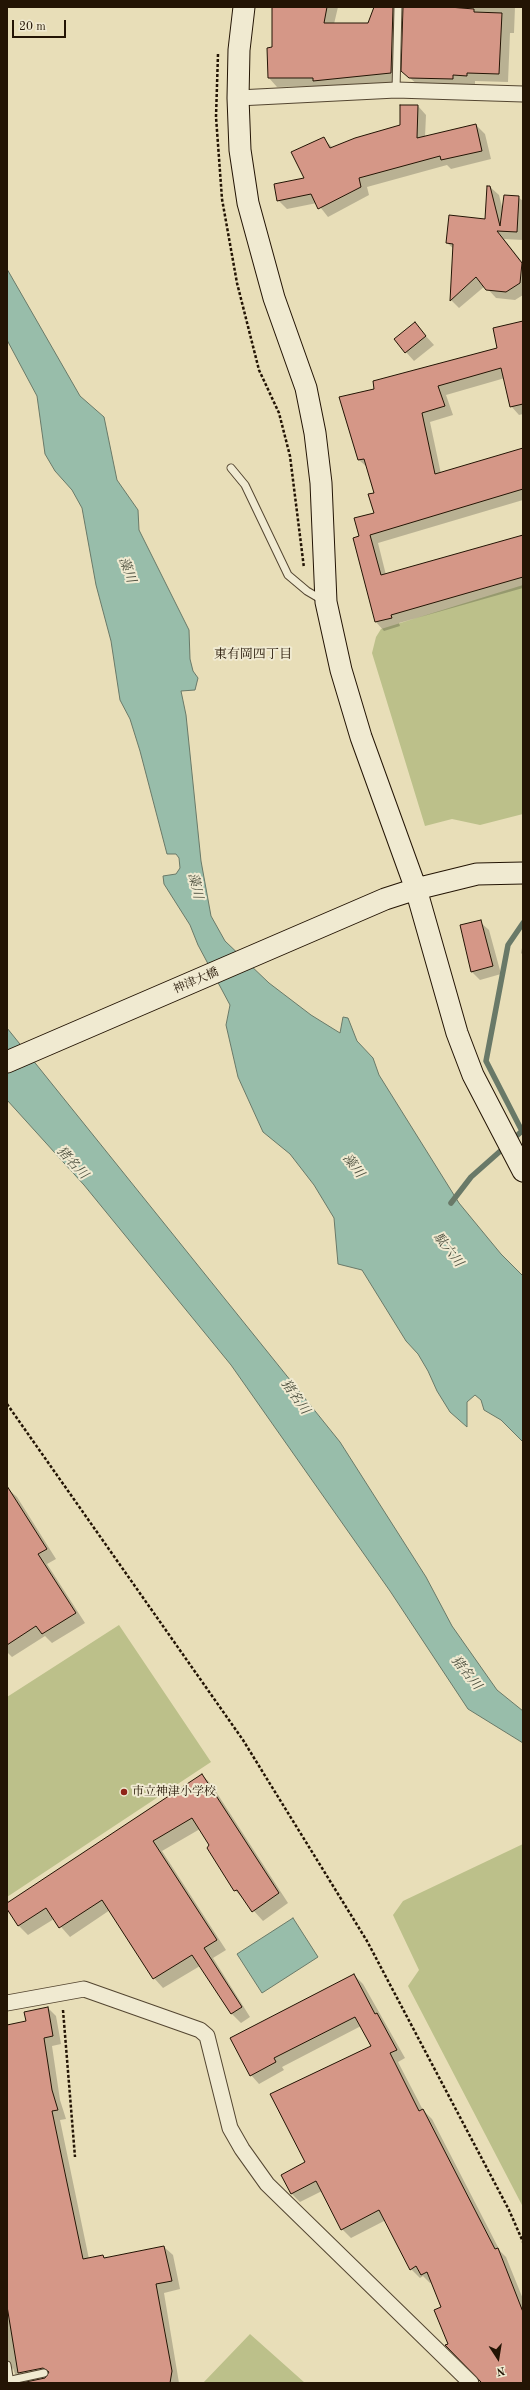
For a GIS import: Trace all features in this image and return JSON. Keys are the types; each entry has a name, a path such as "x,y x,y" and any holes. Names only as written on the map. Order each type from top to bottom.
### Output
{"street":[{"path":"244,7 239,50 238,98 240,150 248,203 274,298 306,388 315,433 321,483 326,602 341,670 361,737 416,889 457,1033 473,1075 523,1172"},
{"path":"238,98 396,90 523,94"},
{"name":"神津大橋","path":"7,1062 385,899 416,889 477,874 523,873"},
{"path":"7,2003 84,1989 200,2030 207,2036 230,2128 242,2149 267,2184 471,2383"}],"lane":[{"path":"396,90 398,7"},
{"path":"231,468 245,485 288,575 306,591 326,602"},
{"path":"7,2365 9,2382 44,2373"}],"path":[{"path":"218,49 216,117 222,199 237,283 259,370 279,413 290,456 306,591"},
{"path":"7,1404 247,1747 367,1942 509,2210 523,2242"},
{"path":"62,1993 75,2157"}],"green space":[{"path":"523,585 523,814 480,825 452,819 425,826 372,653 376,637 381,629"},
{"path":"119,1625 211,1762 7,1897 7,1697"},
{"path":"523,1844 523,2207 408,1986 419,1970 393,1915 403,1901"},
{"path":"250,2334 305,2383 203,2383"}],"water":[{"path":"7,269 80,396 104,417 117,480 138,510 139,530 189,630 190,659 193,671 198,678 195,690 181,691 186,715 201,861 211,916 225,941 269,983 311,1015 340,1033 343,1017 348,1018 357,1041 373,1058 379,1075 459,1203 501,1254 523,1276 523,1442 501,1420 484,1410 481,1400 475,1395 467,1402 467,1427 450,1412 437,1391 418,1354 406,1341 362,1270 338,1264 334,1218 314,1185 290,1154 263,1132 238,1077 226,1025 230,1005 198,945 190,925 164,884 163,876 176,874 180,868 179,858 176,854 167,854 140,751 130,719 120,700 111,641 96,585 82,508 72,490 55,471 45,454 37,396 7,340"},
{"name":"猪名川","path":"7,1028 340,1442 426,1577 452,1626 497,1690 523,1711 523,1743 468,1709 390,1591 231,1365 84,1185 7,1100"},
{"path":"293,1918 318,1957 262,1993 237,1954"}],"building":[{"path":"272,7 327,7 324,23 368,23 374,7 393,7 391,73 313,81 313,78 268,78 267,48 272,47"},
{"path":"403,7 449,7 474,9 474,12 502,13 499,74 467,73 467,76 453,75 453,79 409,78 401,71"},
{"path":"400,105 418,105 417,138 476,124 482,151 441,160 440,156 359,178 361,187 318,209 311,194 277,201 274,184 304,178 291,152 324,137 330,148 355,138 400,125"},
{"path":"487,186 490,186 500,226 504,195 519,196 517,232 497,231 522,263 520,283 506,292 486,290 476,277 450,301 453,244 446,243 449,215 485,219"},
{"path":"523,321 523,404 510,407 501,368 438,386 445,406 422,413 435,474 523,448 523,489 370,535 381,575 523,535 523,577 391,615 392,618 375,622 353,538 359,536 354,518 374,513 368,494 374,493 364,459 358,460 339,397 374,389 373,381 497,348 493,328"},
{"path":"415,322 426,336 405,353 394,339"},
{"path":"481,920 493,966 471,972 460,925"},
{"path":"7,1486 47,1549 38,1554 76,1613 42,1634 36,1626 7,1645"},
{"path":"202,1774 279,1893 252,1912 237,1890 234,1891 207,1848 209,1845 192,1818 153,1841 217,1940 204,1948 242,2007 231,2014 192,1955 153,1979 102,1900 59,1928 46,1908 18,1926 7,1909 7,1903"},
{"path":"354,1974 375,2014 377,2013 397,2050 390,2053 419,2111 423,2109 495,2249 498,2248 523,2312 523,2383 482,2383 445,2345 448,2344 434,2310 441,2307 427,2272 421,2275 416,2266 410,2270 379,2210 341,2230 316,2181 291,2194 281,2175 305,2162 270,2094 371,2046 355,2017 274,2058 276,2062 250,2076 230,2038"},
{"path":"48,2007 53,2036 44,2038 52,2090 58,2110 52,2111 83,2259 103,2255 104,2258 164,2246 172,2281 156,2284 172,2371 170,2383 21,2383 45,2378 49,2372 43,2368 18,2373 7,2306 7,2025 26,2021 24,2012"}],"waterway":[{"path":"512,1140 522,1131 486,1061 508,945 523,923"},
{"path":"451,1203 471,1177 506,1146"}],"place":[{"name":"市立神津小学校","path":"124,1792"}],"district":[{"name":"東有岡四丁目","path":"253,655"}],"water label":[{"name":"藻川","path":"127,570"},
{"name":"藻川","path":"195,886"},
{"name":"藻川","path":"353,1166"},
{"name":"駄六川","path":"448,1250"}]}
